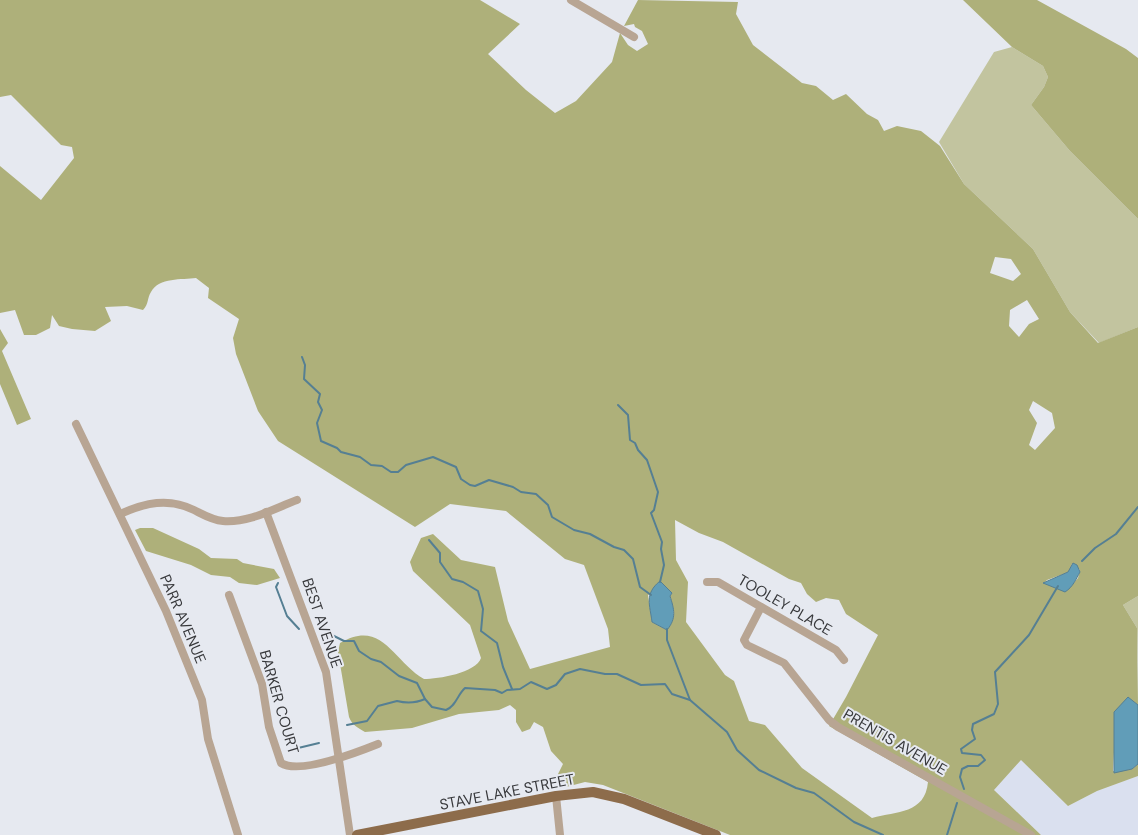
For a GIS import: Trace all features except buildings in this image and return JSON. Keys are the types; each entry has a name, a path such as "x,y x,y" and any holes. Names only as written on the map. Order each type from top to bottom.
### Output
{"main road":[{"name":"STAVE LAKE STREET","path":"357,835 556,796 600,792 624,799 716,835"}],"street":[{"path":"571,0 634,37"},
{"name":"PARR AVENUE","path":"76,424 166,611 202,700 208,739 238,835"},
{"path":"120,514 157,502 184,506 208,517 224,521 242,520 297,500"},
{"name":"BEST AVENUE","path":"266,512 323,664 350,835"},
{"name":"TOOLEY PLACE","path":"707,582 718,582 836,650 844,660"},
{"name":"BARKER COURT","path":"229,595 262,684 269,727 279,761 289,766 338,760"},
{"name":"PRENTIS AVENUE","path":"761,607 744,640 747,645 784,663 829,720 838,727 1031,835"},
{"path":"338,760 378,744"},
{"path":"556,796 560,835"}],"shaded area":[{"path":"1021,760 1068,806 1097,791 1138,776 1138,835 1041,835 994,790"}],"green space":[{"path":"0,0 480,0 520,24 488,54 526,90 555,113 576,101 612,62 620,33 628,45 637,51 648,44 642,31 635,27 634,24 624,26 638,0 738,2 736,14 753,45 802,83 816,86 833,100 846,94 867,114 878,120 884,131 897,126 921,131 940,146 964,184 1033,249 1070,312 1098,343 1138,327 1138,596 1123,605 1137,628 1138,705 1128,698 1115,734 1113,771 1132,769 1138,764 1138,776 1097,791 1068,806 1021,760 994,790 1041,835 730,835 603,785 585,782 566,787 558,774 563,764 551,751 543,727 534,722 530,729 522,732 516,722 516,710 510,705 499,710 459,714 412,728 365,732 354,724 349,717 338,652 340,643 354,637 366,636 377,639 424,679 456,674 472,668 481,658 470,625 413,571 410,562 421,538 433,534 461,560 495,567 508,621 530,669 610,647 608,629 584,565 565,559 506,511 450,504 415,527 278,441 258,411 236,354 233,338 239,319 208,298 209,288 196,278 171,280 159,284 151,292 143,310 127,306 105,307 111,321 95,331 59,326 52,315 50,328 36,335 24,335 15,310 0,313 0,166 41,200 74,158 72,147 61,145 11,95 0,97","holes":["995,257 1011,259 1021,274 1013,281 990,273","1027,300 1039,319 1029,324 1019,337 1009,326 1010,310","1033,401 1052,413 1055,428 1035,450 1029,445 1037,423 1029,410","675,520 699,533 723,542 789,579 801,583 807,594 816,602 826,598 839,600 846,614 878,635 829,726 928,782 922,800 916,806 900,812 872,818 802,768 765,725 749,721 734,681 725,675 686,622 688,582 676,560","1072,564 1080,570 1078,578 1070,587 1044,583 1047,580 1069,572","666,587 672,593 670,596 674,613 665,629 652,622 648,595"]},
{"path":"963,0 1037,0 1126,49 1138,58 1138,219 1070,151 1031,105 1044,87 1048,77 1043,66 1012,47"},
{"path":"1012,47 1043,66 1048,77 1044,87 1031,105 1070,151 1138,219 1138,327 1099,343 1070,312 1033,249 964,184 939,142 994,52"},
{"path":"0,329 8,343 2,351 31,419 17,425 0,384"},
{"path":"153,528 199,549 211,558 237,559 243,563 274,569 280,578 257,585 239,583 230,577 211,575 191,565 146,551 135,530"},
{"path":"1138,596 1138,663 1137,628 1123,605"}],"water":[{"path":"1073,563 1077,565 1080,572 1065,592 1043,583 1068,572"},
{"path":"660,581 672,593 670,596 673,617 667,630 652,622 650,610 650,595"},
{"path":"1128,697 1138,705 1138,764 1132,769 1114,773 1114,712"}],"waterway":[{"path":"302,357 305,365 304,379 320,394 318,402 322,410 317,423 321,441 337,448 341,452 360,457 371,465 382,466 391,472 398,472 406,465 433,457 456,467 461,479 470,485 475,486 489,480 513,487 521,492 536,494 548,505 552,517 574,530 590,534 614,547 624,550 633,559 640,587 651,595"},
{"path":"618,405 628,415 630,440 635,443 638,450 647,460 658,492 654,510 651,513 662,542 661,549 664,565 660,582"},
{"path":"1082,561 1095,548 1116,534 1138,507"},
{"path":"429,540 440,553 440,562 452,579 463,582 478,591 483,609 481,631 497,643 503,667 512,689"},
{"path":"278,583 276,587 287,616 299,629"},
{"path":"964,789 960,777 962,769 968,766 978,766 985,760 981,755 962,753 961,749 975,739 972,730 973,724 994,714 998,704 995,672 1029,635 1058,586"},
{"path":"667,629 667,640 690,700 727,732 737,750 759,770 796,788 814,793 854,822 883,835"},
{"path":"327,636 332,635 344,641 354,641 359,651 371,659 381,662 399,676 417,683 425,699"},
{"path":"347,725 367,721 378,706 397,701 411,702 425,699 432,707 446,710 450,708 465,688 495,690 502,693 507,690 520,689 531,682 547,689 556,685 565,674 580,669 605,674 617,674 641,685 665,684 672,694 690,700"},
{"path":"294,749 319,743"},
{"path":"947,835 957,803"}]}
